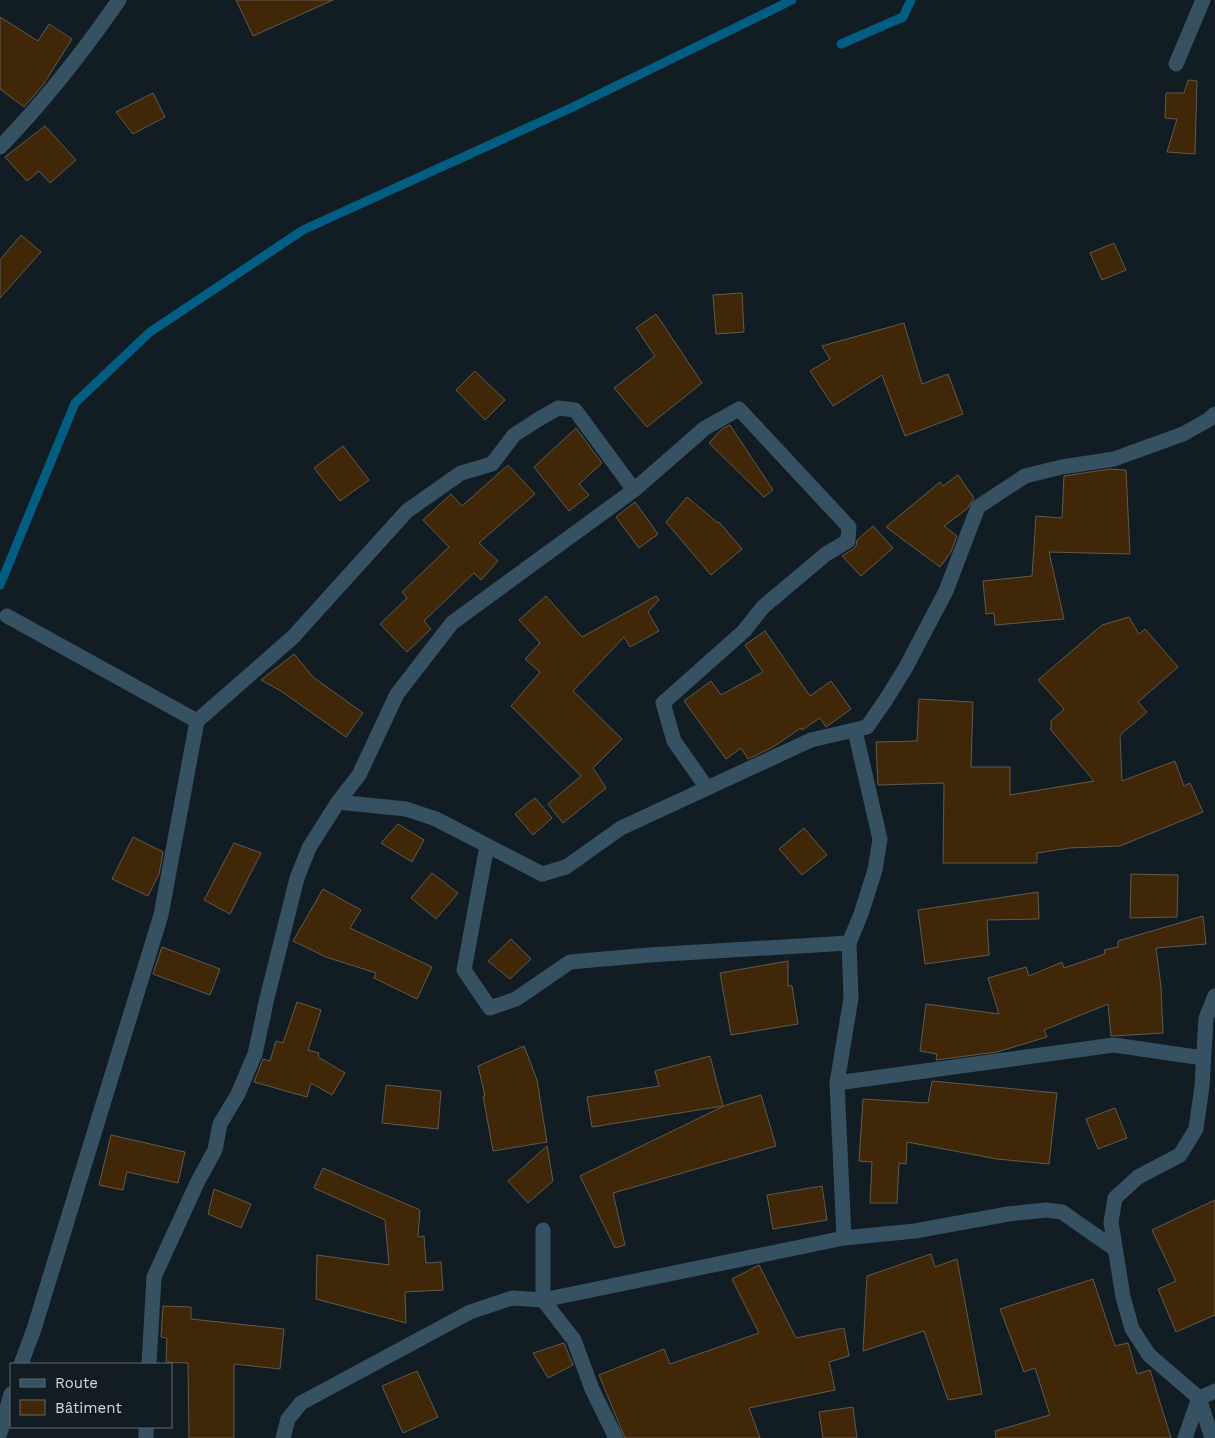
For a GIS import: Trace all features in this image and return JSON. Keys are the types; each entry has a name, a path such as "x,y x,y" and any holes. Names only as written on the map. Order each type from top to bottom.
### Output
{"street":[{"path":"0,147 57,83 93,38 119,0"},
{"path":"1176,64 1203,0"},
{"path":"21,1363 34,1329 161,915 197,721 294,637 407,511 461,473 492,464 514,435 558,408 575,410 634,490"},
{"path":"149,1363 154,1277 198,1181 215,1150 220,1124 238,1094 255,1054 297,878 309,848 338,802 359,775 398,694 452,623 634,490 705,428 738,409 848,527 848,542 826,554 763,607 744,631 663,703 674,741 707,788"},
{"path":"338,802 406,809 436,819 542,874 566,867 620,828 811,740 867,727 906,669 946,591 978,507 1025,476 1062,467 1114,459 1183,434 1215,414"},
{"path":"7,616 197,721"},
{"path":"844,1238 837,1083 851,998 849,943 861,914 875,870 880,839 855,731"},
{"path":"487,846 464,970 490,1008 516,999 570,962 649,955 849,943"},
{"path":"1212,1438 1199,1398 1149,1354 1132,1330 1122,1297 1111,1222 1115,1198 1138,1177 1180,1155 1196,1129 1209,1086 1203,1058 1206,1018 1215,996"},
{"path":"837,1083 1114,1045 1203,1058"},
{"path":"283,1438 288,1419 301,1404 470,1312 512,1298 543,1300 844,1238 914,1231 1008,1214 1046,1210 1062,1212 1115,1249"},
{"path":"543,1230 543,1300 574,1340 592,1389 616,1438"},
{"path":"1186,1438 1199,1398 1215,1391"},
{"path":"0,1433 10,1398"}],"building":[{"path":"236,0 333,0 253,36"},
{"path":"0,17 38,41 49,24 72,39 43,85 24,107 0,89"},
{"path":"1188,80 1197,81 1195,154 1167,152 1177,119 1165,118 1166,93 1184,93"},
{"path":"153,93 165,117 133,134 116,112"},
{"path":"45,126 76,160 50,183 39,171 27,181 5,157"},
{"path":"21,235 41,252 0,298 0,260"},
{"path":"1114,243 1126,270 1102,280 1090,253"},
{"path":"742,293 744,332 716,334 713,295"},
{"path":"656,314 702,383 647,427 614,388 655,356 636,328"},
{"path":"904,323 922,384 948,374 963,414 905,436 882,375 833,406 810,371 830,359 822,346"},
{"path":"475,371 505,400 485,420 456,390"},
{"path":"730,425 773,490 764,497 709,443 722,429"},
{"path":"576,428 602,463 579,484 589,495 569,511 534,467"},
{"path":"343,446 369,480 340,501 314,468"},
{"path":"508,465 535,494 479,543 498,561 481,580 474,573 424,621 431,629 407,652 380,624 407,598 402,592 449,547 423,520 451,494 462,506"},
{"path":"1110,469 1126,470 1130,554 1049,552 1064,619 995,625 994,613 986,614 983,581 1032,576 1036,516 1062,518 1064,476"},
{"path":"958,475 974,498 967,509 944,526 957,536 951,552 940,567 886,527 940,482 943,486"},
{"path":"687,497 719,522 742,549 711,575 666,522"},
{"path":"635,502 658,534 639,548 616,517"},
{"path":"873,526 893,548 861,576 842,556 853,549 856,546 857,540"},
{"path":"546,596 582,637 656,596 659,600 648,612 659,631 630,647 624,637 573,691 622,739 593,768 606,788 563,823 548,804 581,776 511,706 540,672 525,659 540,643 519,620"},
{"path":"1129,617 1139,634 1145,629 1178,667 1138,702 1147,712 1120,735 1122,781 1175,761 1184,786 1190,783 1203,812 1120,846 1069,848 1037,853 1037,863 943,863 944,783 878,785 876,742 917,741 919,699 973,702 971,767 1010,767 1010,795 1094,781 1051,730 1051,721 1064,709 1038,680 1102,625"},
{"path":"765,631 810,696 831,681 851,709 826,727 820,718 773,747 748,759 741,748 726,759 684,701 711,681 721,695 763,672 745,645"},
{"path":"294,654 313,677 363,713 346,737 281,691 261,680"},
{"path":"535,798 552,818 533,835 515,814"},
{"path":"398,824 424,840 412,862 381,843"},
{"path":"804,828 827,855 802,875 779,849"},
{"path":"133,837 163,852 159,874 148,896 112,879"},
{"path":"234,843 261,853 230,914 204,900"},
{"path":"432,873 458,893 436,919 411,898"},
{"path":"1131,874 1178,875 1177,917 1130,918"},
{"path":"323,889 361,910 350,928 432,967 417,999 374,978 376,973 326,957 293,941"},
{"path":"1038,892 1039,919 987,920 989,955 925,964 918,910"},
{"path":"1203,916 1206,944 1156,948 1161,987 1163,1033 1111,1036 1108,1004 1044,1030 1047,1037 997,1052 936,1060 937,1054 920,1051 926,1004 999,1014 988,978 1026,967 1029,976 1062,962 1064,968 1105,954 1104,950 1118,947 1118,941"},
{"path":"511,939 531,959 510,979 488,961"},
{"path":"162,947 220,969 210,995 153,974"},
{"path":"788,961 788,986 792,986 798,1024 731,1035 720,973"},
{"path":"297,1002 321,1010 308,1050 319,1053 318,1057 345,1073 332,1095 311,1083 307,1097 254,1082 263,1059 270,1061 276,1041 283,1043"},
{"path":"524,1046 537,1080 547,1142 493,1151 483,1096 485,1096 478,1066"},
{"path":"710,1056 723,1106 592,1127 587,1097 659,1086 655,1071"},
{"path":"932,1081 1057,1093 1049,1164 997,1159 907,1142 906,1164 899,1163 897,1203 870,1203 872,1162 859,1161 863,1099 928,1103"},
{"path":"386,1085 441,1091 438,1129 382,1123"},
{"path":"761,1095 776,1146 613,1193 625,1245 615,1248 580,1176 726,1105"},
{"path":"1115,1108 1127,1138 1098,1149 1086,1119"},
{"path":"111,1135 185,1152 178,1183 127,1172 123,1190 99,1185"},
{"path":"547,1146 553,1181 528,1203 508,1181"},
{"path":"323,1168 420,1210 418,1237 424,1236 426,1263 441,1262 443,1290 405,1292 406,1323 316,1299 317,1255 389,1265 385,1220 314,1188"},
{"path":"822,1186 827,1220 773,1229 767,1195"},
{"path":"214,1189 251,1204 241,1228 208,1214"},
{"path":"1215,1200 1215,1315 1176,1332 1158,1289 1176,1281 1152,1230"},
{"path":"931,1254 935,1267 957,1259 982,1394 948,1400 924,1331 863,1351 867,1276"},
{"path":"759,1265 796,1338 844,1328 849,1356 829,1362 835,1390 749,1408 760,1438 625,1438 599,1375 664,1349 670,1364 759,1333 732,1279"},
{"path":"1093,1279 1115,1346 1128,1343 1137,1374 1150,1370 1171,1438 996,1438 995,1431 1050,1415 1035,1368 1024,1372 1000,1309"},
{"path":"163,1306 191,1307 191,1319 284,1329 280,1369 234,1364 234,1438 189,1438 188,1363 166,1362 167,1338 161,1337"},
{"path":"564,1343 573,1365 548,1378 533,1353"},
{"path":"417,1371 438,1417 403,1433 382,1386"},
{"path":"853,1407 857,1438 823,1438 819,1412"}],"waterway":[{"path":"0,585 75,403 150,332 303,230 573,107 792,0"},
{"path":"841,44 903,17 911,0"}]}
